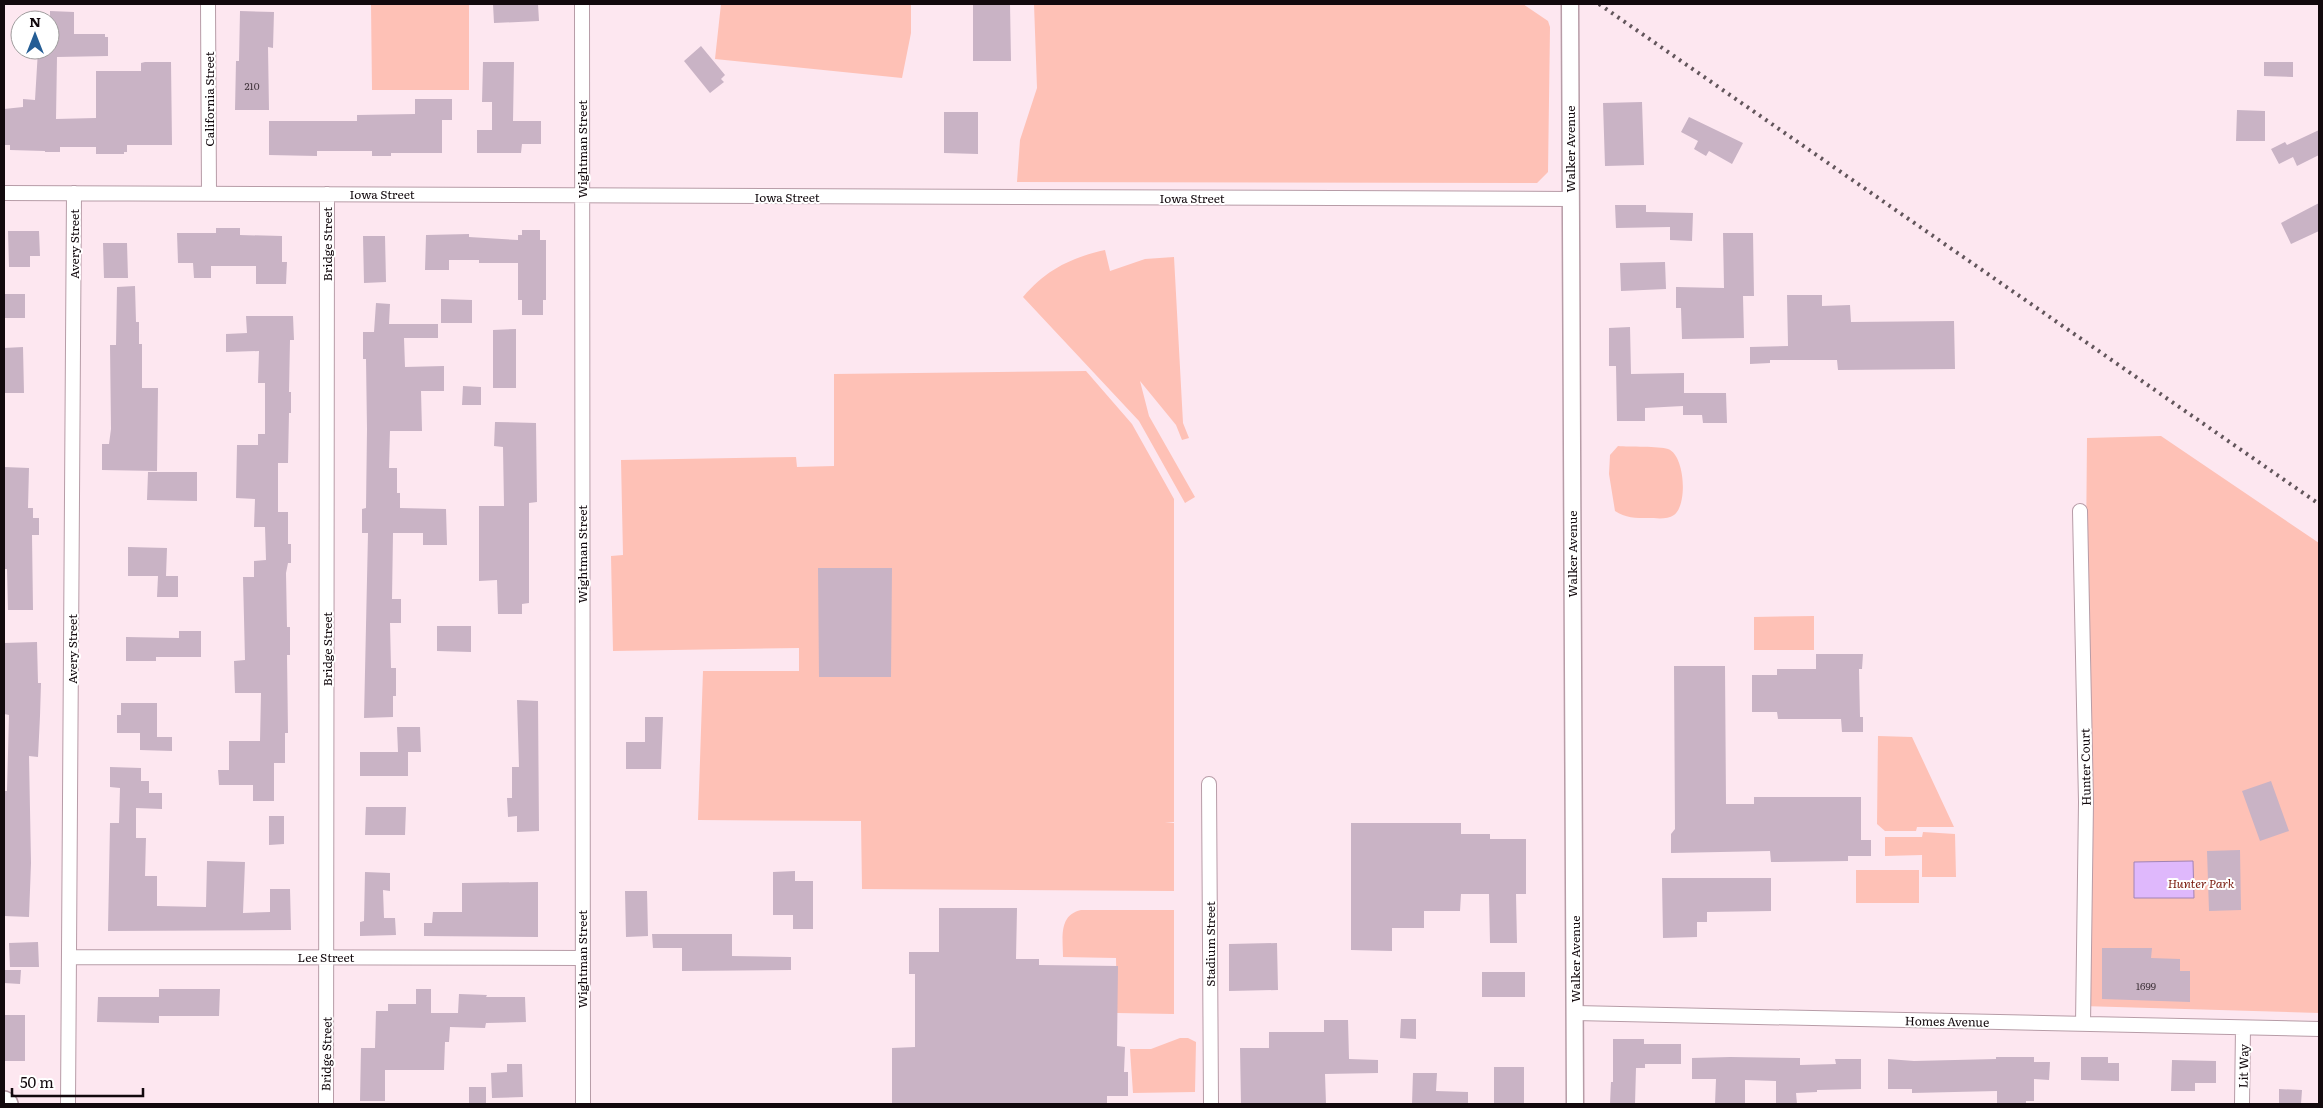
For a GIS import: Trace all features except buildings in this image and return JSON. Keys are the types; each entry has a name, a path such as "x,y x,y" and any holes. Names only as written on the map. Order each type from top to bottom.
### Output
{"street":[{"name":"California Street","path":"208,4 209,194"},
{"name":"Wightman Street","path":"582,4 583,1104"},
{"name":"Walker Avenue","path":"1570,4 1575,1104"},
{"name":"Iowa Street","path":"4,193 1570,199"},
{"name":"Avery Street","path":"68,1104 74,193"},
{"name":"Bridge Street","path":"326,1104 327,194"},
{"name":"Hunter Court","path":"2080,510 2086,802 2083,1024"},
{"name":"Stadium Street","path":"1209,784 1211,1104"},
{"name":"Lee Street","path":"70,957 582,958"},
{"name":"Homes Avenue","path":"1575,1013 2319,1029"},
{"name":"Lit Way","path":"2242,1104 2243,1028"}],"green space":[{"path":"371,4 469,4 469,90 372,90"},
{"path":"721,4 911,4 911,33 902,78 715,59"},
{"path":"1034,4 1523,4 1548,21 1550,27 1548,172 1537,183 1017,182 1020,140 1037,88"},
{"path":"1105,250 1110,271 1145,259 1174,257 1183,423 1189,438 1182,440 1176,425 1140,381 1149,416 1195,497 1185,503 1139,421 1023,297 1041,279 1060,266"},
{"path":"1086,371 1132,424 1174,499 1174,822 1165,823 1174,823 1174,891 862,889 861,821 698,820 703,671 799,671 799,648 613,651 611,556 623,555 621,460 796,457 797,467 834,466 834,374"},
{"name":"Hunter Park","path":"2161,436 2319,543 2319,1013 2082,1006 2087,438"},
{"path":"1618,446 1664,448 1674,453 1681,470 1683,491 1678,510 1674,515 1665,518 1635,518 1615,511 1609,474 1610,455"},
{"path":"1814,616 1814,650 1754,650 1754,617"},
{"path":"1878,736 1912,737 1954,827 1917,827 1916,831 1885,831 1877,824"},
{"path":"1923,832 1955,834 1956,877 1922,877 1922,855 1885,856 1885,837 1922,837"},
{"path":"1856,870 1919,870 1919,903 1856,903"},
{"path":"1081,910 1174,910 1174,1014 1117,1013 1116,958 1063,957 1063,929 1065,922 1068,917"},
{"path":"1180,1038 1188,1038 1196,1042 1195,1092 1133,1093 1130,1049 1151,1049"}],"shaded area":[{"path":"2193,861 2194,898 2134,898 2134,862"}],"railway":[{"path":"1599,4 2319,504"}]}
